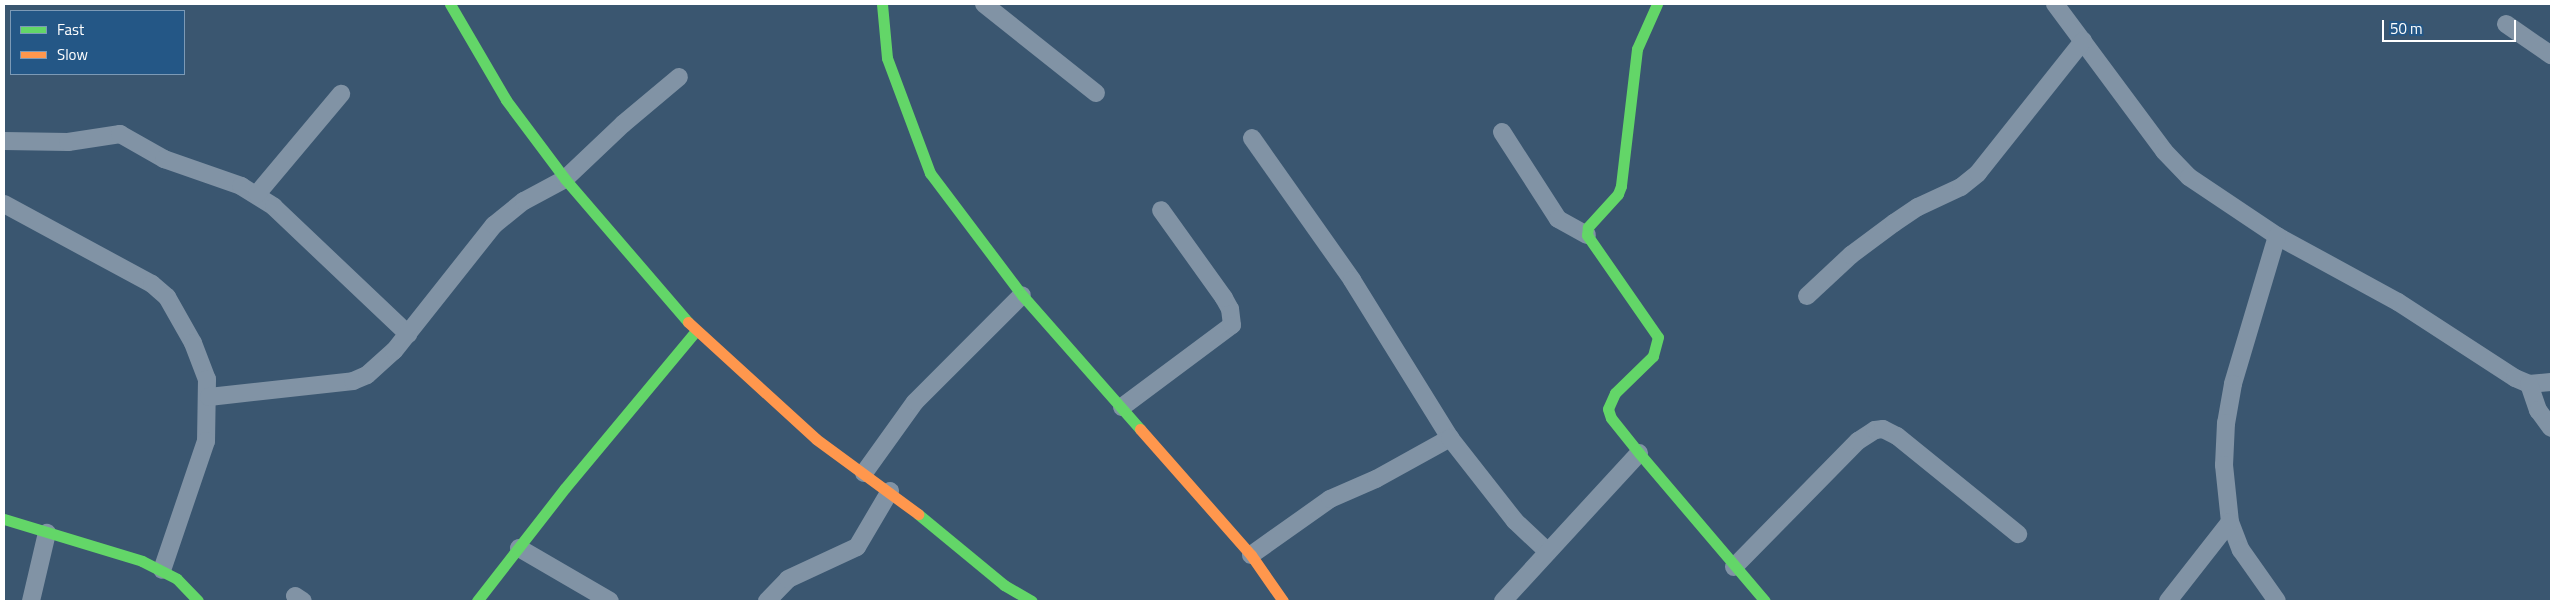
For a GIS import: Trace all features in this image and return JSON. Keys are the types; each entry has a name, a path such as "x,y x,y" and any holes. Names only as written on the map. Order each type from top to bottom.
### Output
{"street":[{"path":"451,4 506,100 565,179 696,331 753,385 816,439 890,491 1004,593 1032,601"},
{"path":"882,4 887,58 930,174 1022,295 1252,555 1284,601"},
{"path":"984,4 1096,93"},
{"path":"1587,235 1588,227 1618,194 1621,186 1637,49 1657,4"},
{"path":"2055,4 2164,152 2189,177 2277,236 2398,302 2515,378 2529,384 2551,382"},
{"path":"2506,24 2551,54"},
{"path":"1807,296 1851,255 1894,223 1918,207 1961,187 1978,173 2083,41"},
{"path":"209,396 353,380 367,375 385,360 408,334 494,225 524,201 565,179 623,124 679,77"},
{"path":"257,194 341,94"},
{"path":"1502,132 1551,211 1566,226 1587,235 1658,337 1653,356 1615,393 1608,409 1611,418 1734,567 1765,601"},
{"path":"4,141 68,142 120,134 164,159 257,194 274,207 408,334"},
{"path":"1252,138 1352,280 1450,438 1515,521 1548,552"},
{"path":"4,204 134,272 162,293 177,312 193,343 207,379 209,396 206,440 162,570"},
{"path":"1122,407 1232,325 1230,309 1224,298 1160,210"},
{"path":"2277,236 2242,348 2226,423 2224,465 2230,522 2240,550 2277,601"},
{"path":"864,473 915,402 1022,295"},
{"path":"477,601 696,331"},
{"path":"2529,384 2538,410 2551,428"},
{"path":"1734,567 1858,442 1875,430 1883,429 1897,436 2018,534"},
{"path":"1252,555 1330,499 1376,479 1450,438"},
{"path":"1503,601 1639,453"},
{"path":"767,601 788,579 857,547 890,491"},
{"path":"4,519 162,570 177,579 198,601"},
{"path":"2168,601 2230,522"},
{"path":"31,601 48,533"},
{"path":"519,548 610,601"}],"traffic: fast":[{"path":"450,4 506,100 565,179 688,322"},
{"path":"882,4 887,58 930,173 1022,295 1140,429"},
{"path":"1657,4 1637,49 1621,186 1618,194 1588,227 1587,235 1658,337 1653,356 1615,393 1608,409 1611,418 1639,453 1765,601"},
{"path":"477,601 565,488 696,331"},
{"path":"918,514 1004,585 1032,601"},
{"path":"4,519 142,561 177,579 198,601"}],"traffic: slow":[{"path":"688,322 816,439 918,514"},
{"path":"1140,429 1251,555 1283,601"}]}
